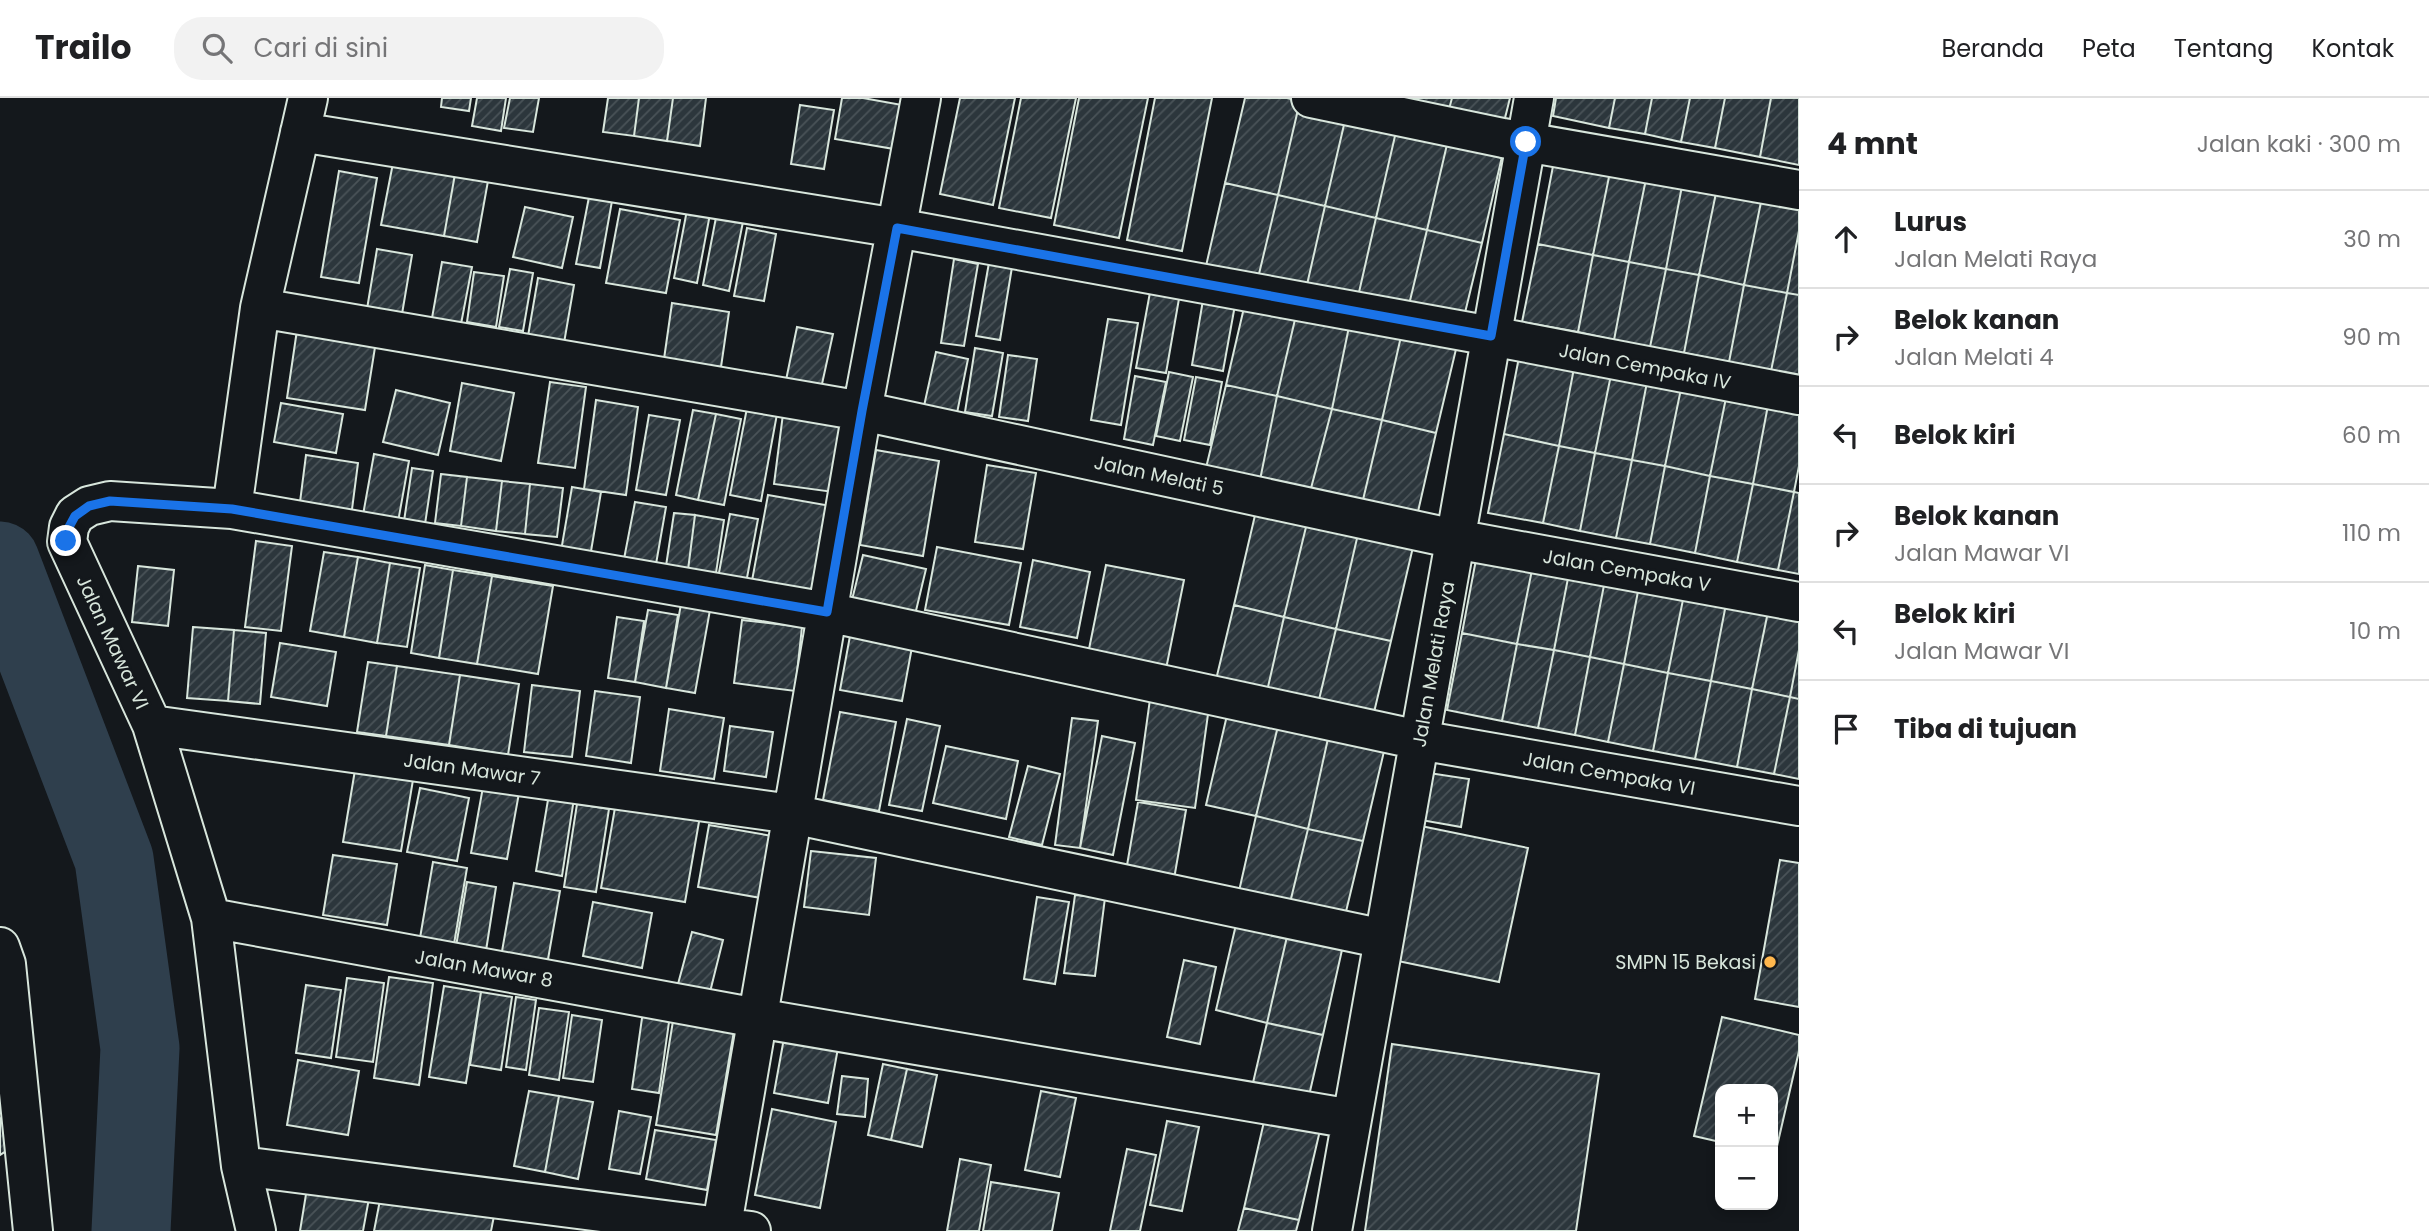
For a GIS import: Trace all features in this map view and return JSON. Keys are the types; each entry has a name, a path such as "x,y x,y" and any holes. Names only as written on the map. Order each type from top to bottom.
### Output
{"street":[{"path":"241,1166 731,1229 757,1018 862,411 921,98"},
{"path":"1311,98 1526,142 1799,190"},
{"name":"Jalan Melati Raya","path":"1332,1231 1534,98"},
{"path":"232,509 260,308 304,115"},
{"name":"Jalan Cempaka IV","path":"304,115 1799,395"},
{"name":"Jalan Melati 5","path":"260,308 862,411 1455,539"},
{"name":"Jalan Mawar VI","path":"256,1231 241,1166 211,918 152,724 66,541 75,516 89,506 110,501 232,509 827,612"},
{"name":"Jalan Cempaka V","path":"1455,539 1799,602"},
{"name":"Jalan Cempaka VI","path":"827,612 1419,740 1799,806"},
{"name":"Jalan Mawar 7","path":"152,724 792,814 1384,939"},
{"name":"Jalan Mawar 8","path":"211,918 757,1018 1352,1119"},
{"path":"0,947 6,964 21,1224"}],"building":[{"path":"442,98 471,98 469,111 441,107"},
{"path":"477,98 506,98 501,131 472,126"},
{"path":"510,98 539,98 533,132 504,128"},
{"path":"608,98 639,98 634,136 603,132"},
{"path":"639,98 673,98 667,141 634,136"},
{"path":"673,98 706,98 700,146 667,141"},
{"path":"842,98 863,98 902,105 894,149 835,139"},
{"path":"960,98 1015,98 993,205 940,194"},
{"path":"1021,98 1076,98 1051,218 999,208"},
{"path":"1079,98 1148,98 1119,238 1054,225"},
{"path":"1155,98 1212,98 1182,251 1127,240"},
{"path":"1245,98 1287,98 1300,101 1278,195 1225,183"},
{"path":"1398,98 1452,98 1447,117"},
{"path":"1452,98 1510,98 1502,130 1447,117"},
{"path":"1556,98 1615,98 1609,128 1553,116"},
{"path":"1615,98 1652,98 1645,134 1609,128"},
{"path":"1652,98 1690,98 1681,142 1645,134"},
{"path":"1690,98 1725,98 1715,148 1681,142"},
{"path":"1725,98 1771,98 1760,157 1715,148"},
{"path":"1771,98 1799,98 1799,165 1760,157"},
{"path":"1300,101 1347,112 1325,206 1278,195"},
{"path":"800,105 834,110 824,169 791,164"},
{"path":"1347,112 1398,123 1376,218 1325,206"},
{"path":"1398,123 1449,136 1427,230 1376,218"},
{"path":"1449,136 1504,148 1482,243 1427,230"},
{"path":"1554,161 1610,172 1593,255 1538,244"},
{"path":"393,163 455,174 444,236 381,225"},
{"path":"339,171 377,178 359,283 321,277"},
{"path":"1610,172 1646,179 1629,262 1593,255"},
{"path":"455,174 488,181 477,242 444,236"},
{"path":"1646,179 1682,186 1666,269 1629,262"},
{"path":"1225,183 1278,195 1258,278 1206,266"},
{"path":"1682,186 1716,193 1699,275 1666,269"},
{"path":"1716,193 1761,202 1744,285 1699,275"},
{"path":"1278,195 1325,206 1306,289 1258,278"},
{"path":"589,197 612,201 600,268 576,264"},
{"path":"1761,202 1799,209 1799,231 1787,293 1744,285"},
{"path":"1325,206 1376,218 1357,301 1306,289"},
{"path":"525,207 573,217 562,268 513,257"},
{"path":"718,207 745,212 729,291 703,285"},
{"path":"620,209 680,220 666,293 606,283"},
{"path":"687,210 710,214 697,283 674,278"},
{"path":"1376,218 1427,230 1407,313 1357,301"},
{"path":"747,228 776,234 764,301 734,296"},
{"path":"1427,230 1482,243 1462,325 1407,313"},
{"path":"1799,231 1799,295 1787,293"},
{"path":"1538,244 1593,255 1578,332 1522,322"},
{"path":"377,249 412,255 402,314 367,309"},
{"path":"1593,255 1629,262 1614,340 1578,332"},
{"path":"990,257 1013,261 1000,340 976,336"},
{"path":"954,259 978,264 964,346 941,343"},
{"path":"442,262 472,267 461,324 432,318"},
{"path":"1629,262 1666,269 1650,347 1614,340"},
{"path":"510,269 533,273 523,331 499,327"},
{"path":"1666,269 1699,275 1684,353 1650,347"},
{"path":"474,272 504,276 496,327 467,322"},
{"path":"1699,275 1744,285 1729,362 1684,353"},
{"path":"538,278 574,285 564,343 528,336"},
{"path":"1744,285 1787,293 1771,371 1729,362"},
{"path":"1151,287 1180,293 1166,373 1136,368"},
{"path":"1787,293 1799,295 1799,376 1771,371"},
{"path":"1246,299 1297,311 1277,396 1226,385"},
{"path":"1203,300 1235,305 1223,371 1192,365"},
{"path":"672,303 729,312 721,367 664,359"},
{"path":"1297,311 1350,322 1332,409 1277,396"},
{"path":"1108,319 1138,323 1121,425 1091,420"},
{"path":"1350,322 1402,332 1382,420 1332,409"},
{"path":"797,327 833,334 820,393 785,385"},
{"path":"297,330 376,341 365,410 287,398"},
{"path":"1402,332 1457,345 1436,433 1382,420"},
{"path":"975,348 1003,353 992,416 965,412"},
{"path":"936,352 968,359 957,413 924,406"},
{"path":"1520,352 1575,363 1559,446 1504,434"},
{"path":"1008,355 1037,359 1028,421 999,417"},
{"path":"1575,363 1612,370 1595,453 1559,446"},
{"path":"1612,370 1648,377 1632,460 1595,453"},
{"path":"1169,372 1193,377 1180,441 1156,436"},
{"path":"1135,376 1166,382 1153,445 1124,439"},
{"path":"1196,377 1222,382 1210,445 1184,440"},
{"path":"1648,377 1682,384 1665,466 1632,460"},
{"path":"550,382 586,387 575,468 538,463"},
{"path":"462,383 514,393 501,461 450,451"},
{"path":"1682,384 1727,393 1710,476 1665,466"},
{"path":"1226,385 1277,396 1260,480 1206,468"},
{"path":"396,390 450,403 438,455 383,442"},
{"path":"1727,393 1769,400 1753,484 1710,476"},
{"path":"1277,396 1332,409 1310,492 1260,480"},
{"path":"596,400 638,407 626,495 584,489"},
{"path":"1769,400 1799,407 1799,466 1794,492 1753,484"},
{"path":"281,403 343,414 336,453 274,442"},
{"path":"747,408 777,414 761,501 730,495"},
{"path":"1332,409 1382,420 1362,504 1310,492"},
{"path":"693,410 716,414 698,500 676,495"},
{"path":"716,414 741,419 724,505 698,500"},
{"path":"783,414 843,423 833,492 774,484"},
{"path":"649,415 680,420 666,495 636,490"},
{"path":"1382,420 1436,433 1417,516 1362,504"},
{"path":"1504,434 1559,446 1543,523 1488,513"},
{"path":"1559,446 1595,453 1580,531 1543,523"},
{"path":"876,450 939,461 923,556 860,545"},
{"path":"1595,453 1632,460 1616,538 1580,531"},
{"path":"374,454 409,461 396,533 361,526"},
{"path":"306,455 358,463 351,517 299,510"},
{"path":"1632,460 1665,466 1650,544 1616,538"},
{"path":"987,465 1036,473 1023,549 975,542"},
{"path":"1665,466 1710,476 1695,553 1650,544"},
{"path":"412,468 433,471 425,524 404,521"},
{"path":"441,474 467,477 461,526 435,523"},
{"path":"1710,476 1753,484 1737,562 1695,553"},
{"path":"467,477 502,481 496,531 461,526"},
{"path":"502,481 530,484 525,534 496,531"},
{"path":"530,484 563,488 557,537 525,534"},
{"path":"1753,484 1794,492 1778,570 1737,562"},
{"path":"572,487 601,492 589,563 560,557"},
{"path":"1794,492 1799,493 1799,574 1778,570"},
{"path":"768,495 831,506 814,598 751,586"},
{"path":"635,502 666,507 656,564 624,559"},
{"path":"1256,511 1307,523 1284,617 1234,605"},
{"path":"674,513 695,515 688,570 666,566"},
{"path":"730,514 758,519 746,583 718,578"},
{"path":"695,515 724,520 716,573 688,570"},
{"path":"1307,523 1358,534 1336,629 1284,617"},
{"path":"1358,534 1413,547 1391,641 1336,629"},
{"path":"256,541 292,546 281,631 245,627"},
{"path":"937,547 1021,563 1009,625 925,610"},
{"path":"1478,549 1534,560 1517,644 1462,633"},
{"path":"324,552 358,557 344,637 310,631"},
{"path":"863,555 926,569 914,619 851,604"},
{"path":"358,557 390,563 377,643 344,637"},
{"path":"1033,560 1090,572 1077,638 1020,627"},
{"path":"1534,560 1570,568 1554,650 1517,644"},
{"path":"390,563 420,568 407,647 377,643"},
{"path":"425,565 453,570 439,658 411,653"},
{"path":"1106,565 1184,580 1166,669 1088,654"},
{"path":"138,566 174,570 168,626 132,622"},
{"path":"1570,568 1606,575 1590,657 1554,650"},
{"path":"453,570 492,576 477,664 439,658"},
{"path":"1606,575 1640,581 1624,664 1590,657"},
{"path":"492,576 553,586 538,674 477,664"},
{"path":"1640,581 1685,590 1668,673 1624,664"},
{"path":"1685,590 1727,599 1711,681 1668,673"},
{"path":"1727,599 1769,607 1752,689 1711,681"},
{"path":"681,604 710,610 695,693 666,688"},
{"path":"1234,605 1284,617 1265,700 1214,688"},
{"path":"1769,607 1799,612 1799,650 1790,697 1752,689"},
{"path":"648,610 678,615 666,688 635,682"},
{"path":"617,617 644,621 635,682 608,678"},
{"path":"1284,617 1336,629 1316,712 1265,700"},
{"path":"742,620 802,627 795,691 734,683"},
{"path":"193,627 234,630 228,701 187,698"},
{"path":"1336,629 1391,641 1371,725 1316,712"},
{"path":"234,630 266,633 260,704 228,701"},
{"path":"1462,633 1517,644 1502,721 1447,710"},
{"path":"850,636 912,647 902,701 840,690"},
{"path":"280,643 336,652 327,706 271,697"},
{"path":"1517,644 1554,650 1538,728 1502,721"},
{"path":"1554,650 1590,657 1575,735 1538,728"},
{"path":"1799,650 1799,699 1790,697"},
{"path":"1590,657 1624,664 1608,742 1575,735"},
{"path":"368,662 397,666 386,736 357,732"},
{"path":"1624,664 1668,673 1653,751 1608,742"},
{"path":"397,666 460,675 449,745 386,736"},
{"path":"1668,673 1711,681 1695,759 1653,751"},
{"path":"460,675 519,684 508,755 449,745"},
{"path":"1711,681 1752,689 1737,767 1695,759"},
{"path":"532,685 580,691 572,757 524,752"},
{"path":"1752,689 1790,697 1774,774 1737,767"},
{"path":"595,691 640,697 631,763 586,756"},
{"path":"1151,692 1210,700 1195,808 1136,800"},
{"path":"1790,697 1799,699 1799,779 1774,774"},
{"path":"669,709 724,718 714,779 660,771"},
{"path":"1228,711 1279,722 1256,816 1206,805"},
{"path":"840,712 896,722 879,811 823,800"},
{"path":"1072,718 1098,721 1080,848 1055,845"},
{"path":"907,719 940,726 922,811 889,805"},
{"path":"1279,722 1329,734 1308,829 1256,816"},
{"path":"730,726 773,732 766,777 724,771"},
{"path":"1329,734 1385,747 1363,841 1308,829"},
{"path":"1102,736 1135,743 1113,855 1080,848"},
{"path":"946,746 1018,761 1006,819 933,803"},
{"path":"1028,766 1060,774 1042,845 1009,837"},
{"path":"355,770 413,780 401,851 343,842"},
{"path":"1429,773 1469,779 1461,827 1421,820"},
{"path":"483,787 519,793 507,859 471,853"},
{"path":"420,788 469,798 457,861 407,852"},
{"path":"550,788 575,792 562,876 536,871"},
{"path":"616,802 700,816 685,902 601,888"},
{"path":"1138,802 1186,810 1174,879 1126,871"},
{"path":"577,804 609,809 596,892 564,887"},
{"path":"1256,816 1308,829 1288,911 1237,900"},
{"path":"709,825 772,836 761,898 698,887"},
{"path":"1421,826 1528,848 1499,982 1393,960"},
{"path":"1308,829 1363,841 1343,924 1288,911"},
{"path":"811,851 876,858 869,915 804,907"},
{"path":"333,855 397,864 387,925 323,915"},
{"path":"1780,860 1799,863 1799,1007 1755,999"},
{"path":"433,862 467,868 454,944 420,938"},
{"path":"467,882 496,887 485,957 455,952"},
{"path":"514,883 560,891 547,965 501,957"},
{"path":"1075,895 1105,898 1095,976 1064,973"},
{"path":"1037,897 1069,902 1055,984 1024,979"},
{"path":"593,902 652,913 642,968 583,956"},
{"path":"1238,916 1289,928 1267,1023 1216,1010"},
{"path":"1289,928 1344,941 1323,1035 1267,1023"},
{"path":"692,932 723,940 710,992 678,984"},
{"path":"1184,960 1216,967 1200,1044 1167,1037"},
{"path":"389,977 433,983 419,1085 374,1078"},
{"path":"347,978 384,983 373,1062 336,1057"},
{"path":"306,985 341,990 331,1058 296,1053"},
{"path":"444,986 481,992 466,1083 429,1077"},
{"path":"481,992 512,997 501,1070 470,1065"},
{"path":"516,997 536,1000 526,1070 506,1067"},
{"path":"539,1008 569,1012 559,1080 529,1075"},
{"path":"643,1011 670,1015 659,1093 632,1089"},
{"path":"572,1015 602,1020 593,1082 563,1078"},
{"path":"1722,1017 1799,1035 1799,1051 1778,1142 1778,1084 1715,1084 1715,1141 1694,1136"},
{"path":"673,1021 734,1031 716,1135 656,1125"},
{"path":"1267,1023 1323,1035 1308,1100 1252,1087"},
{"path":"784,1038 838,1048 828,1103 774,1093"},
{"path":"1392,1044 1599,1074 1576,1231 1365,1231"},
{"path":"298,1060 359,1071 348,1135 287,1125"},
{"path":"883,1064 907,1069 891,1140 868,1135"},
{"path":"907,1069 937,1075 922,1147 891,1140"},
{"path":"842,1076 868,1079 865,1117 837,1114"},
{"path":"529,1091 559,1096 545,1172 514,1166"},
{"path":"1041,1091 1076,1098 1060,1177 1025,1170"},
{"path":"559,1096 593,1102 578,1179 545,1172"},
{"path":"772,1109 836,1122 820,1208 755,1195"},
{"path":"619,1111 651,1117 640,1174 609,1169"},
{"path":"1266,1113 1321,1126 1299,1220 1244,1208"},
{"path":"0,1118 17,1144 0,1155"},
{"path":"1167,1121 1199,1127 1182,1211 1150,1205"},
{"path":"655,1130 716,1140 707,1190 646,1179"},
{"path":"1127,1149 1156,1155 1140,1231 1110,1231"},
{"path":"960,1159 991,1165 979,1231 947,1231"},
{"path":"308,1182 370,1193 363,1231 300,1231"},
{"path":"991,1182 1059,1193 1052,1231 983,1231"},
{"path":"381,1195 494,1216 491,1231 374,1231"},
{"path":"1244,1208 1299,1220 1296,1231 1238,1231"}],"waterway":[{"path":"0,561 114,859 140,1048 131,1231"}],"place":[{"name":"SMPN 15 Bekasi","path":"1770,962"}],"route":[{"path":"66,541 75,516 89,506 110,501 232,509 827,612 897,228 1491,336 1526,142"}]}
